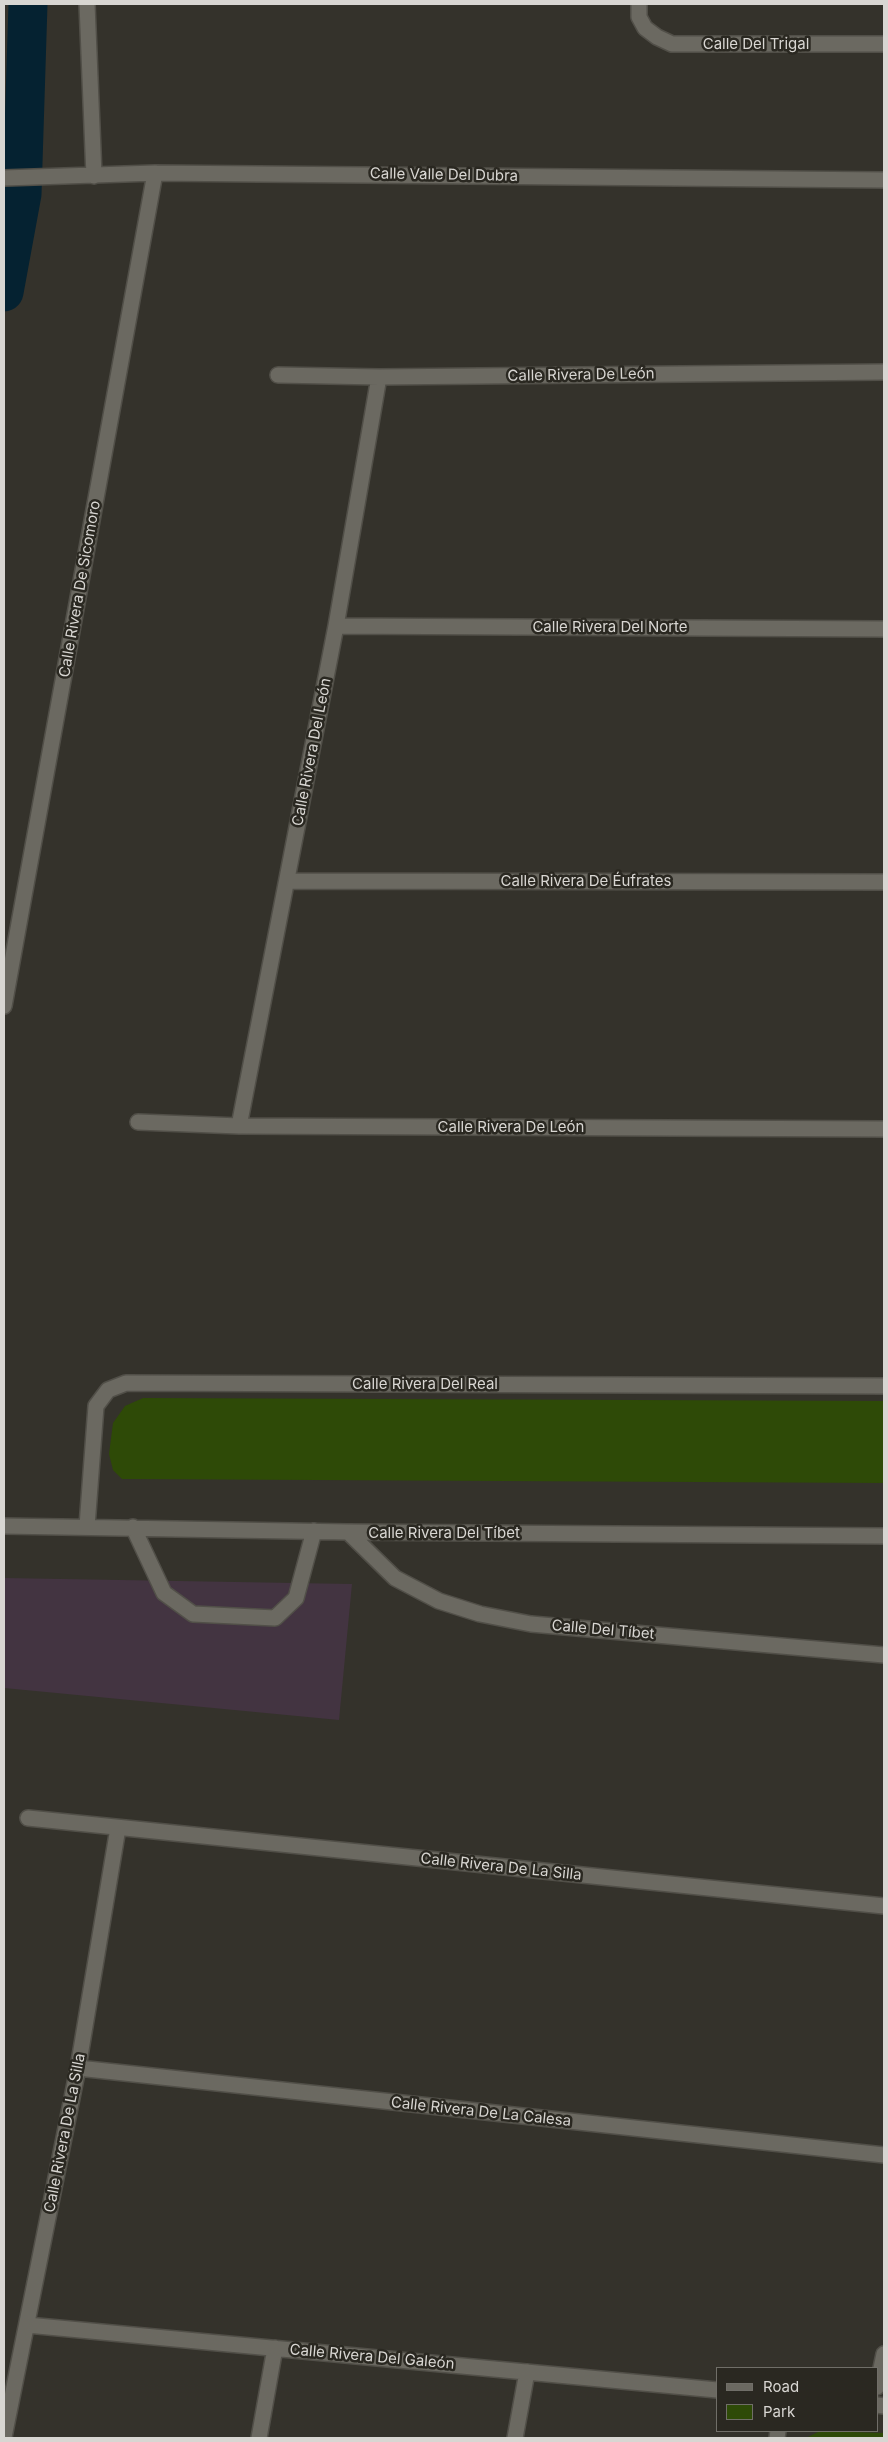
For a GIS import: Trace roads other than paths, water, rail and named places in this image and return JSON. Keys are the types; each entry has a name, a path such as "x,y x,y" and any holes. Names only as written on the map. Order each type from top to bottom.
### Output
{"street":[{"path":"88,4 94,176"},
{"name":"Calle Del Trigal","path":"639,10 645,28 656,37 672,44 884,44"},
{"name":"Calle Valle Del Dubra","path":"4,178 155,173 884,180"},
{"name":"Calle Rivera De Sicomoro","path":"4,1006 155,173"},
{"name":"Calle Rivera De León","path":"278,375 380,377 884,372"},
{"name":"Calle Rivera Del León","path":"240,1126 336,626 380,377"},
{"name":"Calle Rivera Del Norte","path":"336,626 884,629"},
{"name":"Calle Rivera De Éufrates","path":"288,880 884,882"},
{"name":"Calle Rivera De León","path":"138,1122 240,1126 884,1129"},
{"name":"Calle Rivera Del Real","path":"87,1526 96,1406 108,1390 126,1383 884,1386"},
{"name":"Calle Rivera Del Tíbet","path":"4,1526 348,1532 884,1536"},
{"path":"133,1527 164,1593 192,1614 275,1618 296,1598 314,1531"},
{"name":"Calle Del Tíbet","path":"348,1532 395,1578 438,1601 480,1614 530,1624 884,1655"},
{"name":"Calle Rivera De La Silla","path":"28,1818 884,1906"},
{"name":"Calle Rivera De La Silla","path":"4,2437 78,2068 118,1828"},
{"name":"Calle Rivera De La Calesa","path":"78,2068 884,2155"},
{"name":"Calle Rivera Del Galeón","path":"27,2325 716,2390"},
{"path":"259,2438 275,2348"},
{"path":"878,2382 884,2354"},
{"path":"515,2438 527,2372"}],"waterway":[{"path":"4,292 22,194 28,4"}]}
